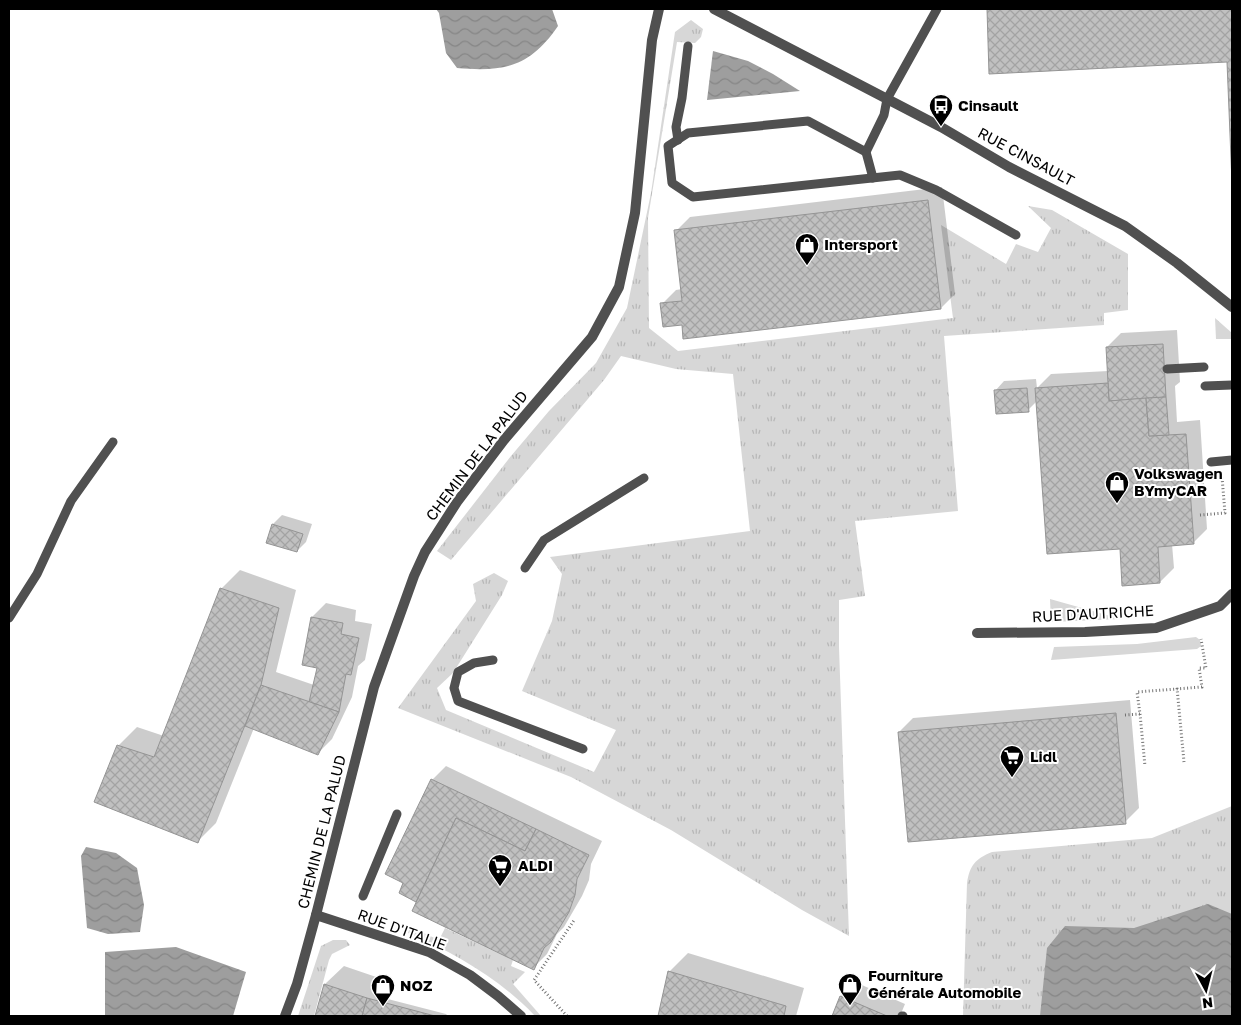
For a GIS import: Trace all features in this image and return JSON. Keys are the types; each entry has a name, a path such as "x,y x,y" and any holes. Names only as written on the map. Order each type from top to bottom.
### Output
{"street":[{"name":"CHEMIN DE LA PALUD","path":"285,1016 297,984 316,915 374,688 414,576 425,552 457,502 504,440 592,337 619,287 635,212 652,40 659,9"},
{"name":"RUE CINSAULT","path":"714,9 941,127 1009,167 1125,226 1178,263 1232,307"},
{"name":"RUE D'AUTRICHE","path":"977,633 1085,632 1156,628 1220,606 1232,594"},
{"name":"RUE D'ITALIE","path":"316,915 429,952 470,975 498,996 520,1016"}],"lane":[{"path":"873,178 866,152 884,116 887,99 937,9"},
{"path":"678,140 676,127 682,98 688,46"},
{"path":"866,152 808,121 688,134 668,146 672,182 693,197 900,175 936,190 1016,235"},
{"path":"1167,369 1204,367"},
{"path":"1205,386 1232,384"},
{"path":"9,618 36,574 72,501 113,442"},
{"path":"1211,462 1232,460"},
{"path":"525,568 544,540 644,478"},
{"path":"494,660 474,663 458,672 454,688 458,701 583,749"},
{"path":"363,896 397,814"}],"path":[{"path":"1200,515 1225,514 1222,476"},
{"path":"1145,766 1137,692 1202,687 1200,668 1206,668 1201,639"},
{"path":"1177,688 1184,762"},
{"path":"1125,714 1140,714"},
{"path":"567,1016 534,980 575,919"}],"green space":[{"path":"691,20 703,29 701,37 695,43 677,42 648,218 649,328 678,351 953,318 941,225 1006,264 1016,244 1038,252 1051,228 1028,206 1052,210 1128,254 1128,310 1104,313 1104,325 944,336 958,511 855,521 865,596 839,600 849,936 802,910 671,830 571,777 398,708 476,601 473,584 494,573 508,581 502,595 453,673 437,688 446,710 594,772 616,730 522,691 552,621 562,574 550,557 750,531 733,374 676,369 621,356 604,380 451,560 437,551 511,456 549,411 596,363 627,308 651,193 675,32"},
{"path":"1215,318 1232,333 1232,339 1216,339"},
{"path":"1050,599 1121,619 1051,622"},
{"path":"1196,637 1200,640 1201,646 1197,649 1051,660 1054,647 1137,644"},
{"path":"1232,806 1232,1016 963,1016 967,883 972,867 977,860 992,852 1152,838"},
{"path":"410,927 439,940 445,928 513,960 511,966 525,972 513,984 541,1016 535,1016 507,990 460,958 408,933"},
{"path":"333,940 346,940 350,945 332,954 314,1016 298,1016 321,946"}],"water":[{"path":"436,9 552,9 558,26 548,40 537,50 515,64 489,69 457,68 446,53 439,13"},
{"path":"713,51 748,61 800,91 707,100"},
{"path":"86,847 116,853 137,868 144,905 140,932 108,934 87,928 81,856"},
{"path":"1208,904 1232,914 1232,1016 1040,1016 1047,948 1065,926 1134,928"},
{"path":"176,947 246,972 233,1016 105,1016 105,952"}],"building":[{"path":"987,9 1232,9 1232,183 1227,62 989,74"},
{"name":"Intersport","path":"928,200 941,309 683,339 682,325 663,327 660,303 682,301 674,230"},
{"path":"1163,344 1166,397 1109,401 1106,347"},
{"name":"Volkswagen BYmyCAR","path":"1108,383 1109,401 1146,398 1149,436 1186,434 1194,544 1158,547 1160,583 1122,586 1120,549 1047,554 1035,388"},
{"path":"1027,388 1029,412 996,414 994,390"},
{"path":"1166,397 1169,435 1149,436 1146,398"},
{"path":"272,524 303,534 297,552 266,543"},
{"path":"220,588 279,608 261,685 198,843 94,802 117,745 154,757"},
{"path":"311,617 343,623 341,634 359,638 351,675 346,674 339,712 309,702 317,668 302,665"},
{"path":"261,685 339,712 318,755 245,726"},
{"name":"Lidl","path":"1116,713 1126,824 908,842 898,732"},
{"path":"431,779 536,829 525,851 456,818 416,902 399,893 403,883 385,874"},
{"name":"ALDI","path":"456,818 525,851 536,829 589,855 577,879 575,895 569,912 551,942 544,948 534,970 412,911"},
{"path":"668,971 786,1006 784,1016 658,1016"},
{"path":"324,984 367,998 362,1016 315,1016"},
{"name":"Fourniture Générale Automobile","path":"840,996 887,1016 832,1016"},
{"name":"NOZ","path":"367,998 435,1016 362,1016"}],"place":[{"name":"Cinsault","path":"941,127"},
{"name":"Intersport","path":"807,266"},
{"name":"Volkswagen BYmyCAR","path":"1117,504"},
{"name":"Lidl","path":"1012,778"},
{"name":"ALDI","path":"500,887"},
{"name":"Fourniture Générale Automobile","path":"850,1006"},
{"name":"NOZ","path":"383,1007"}]}
